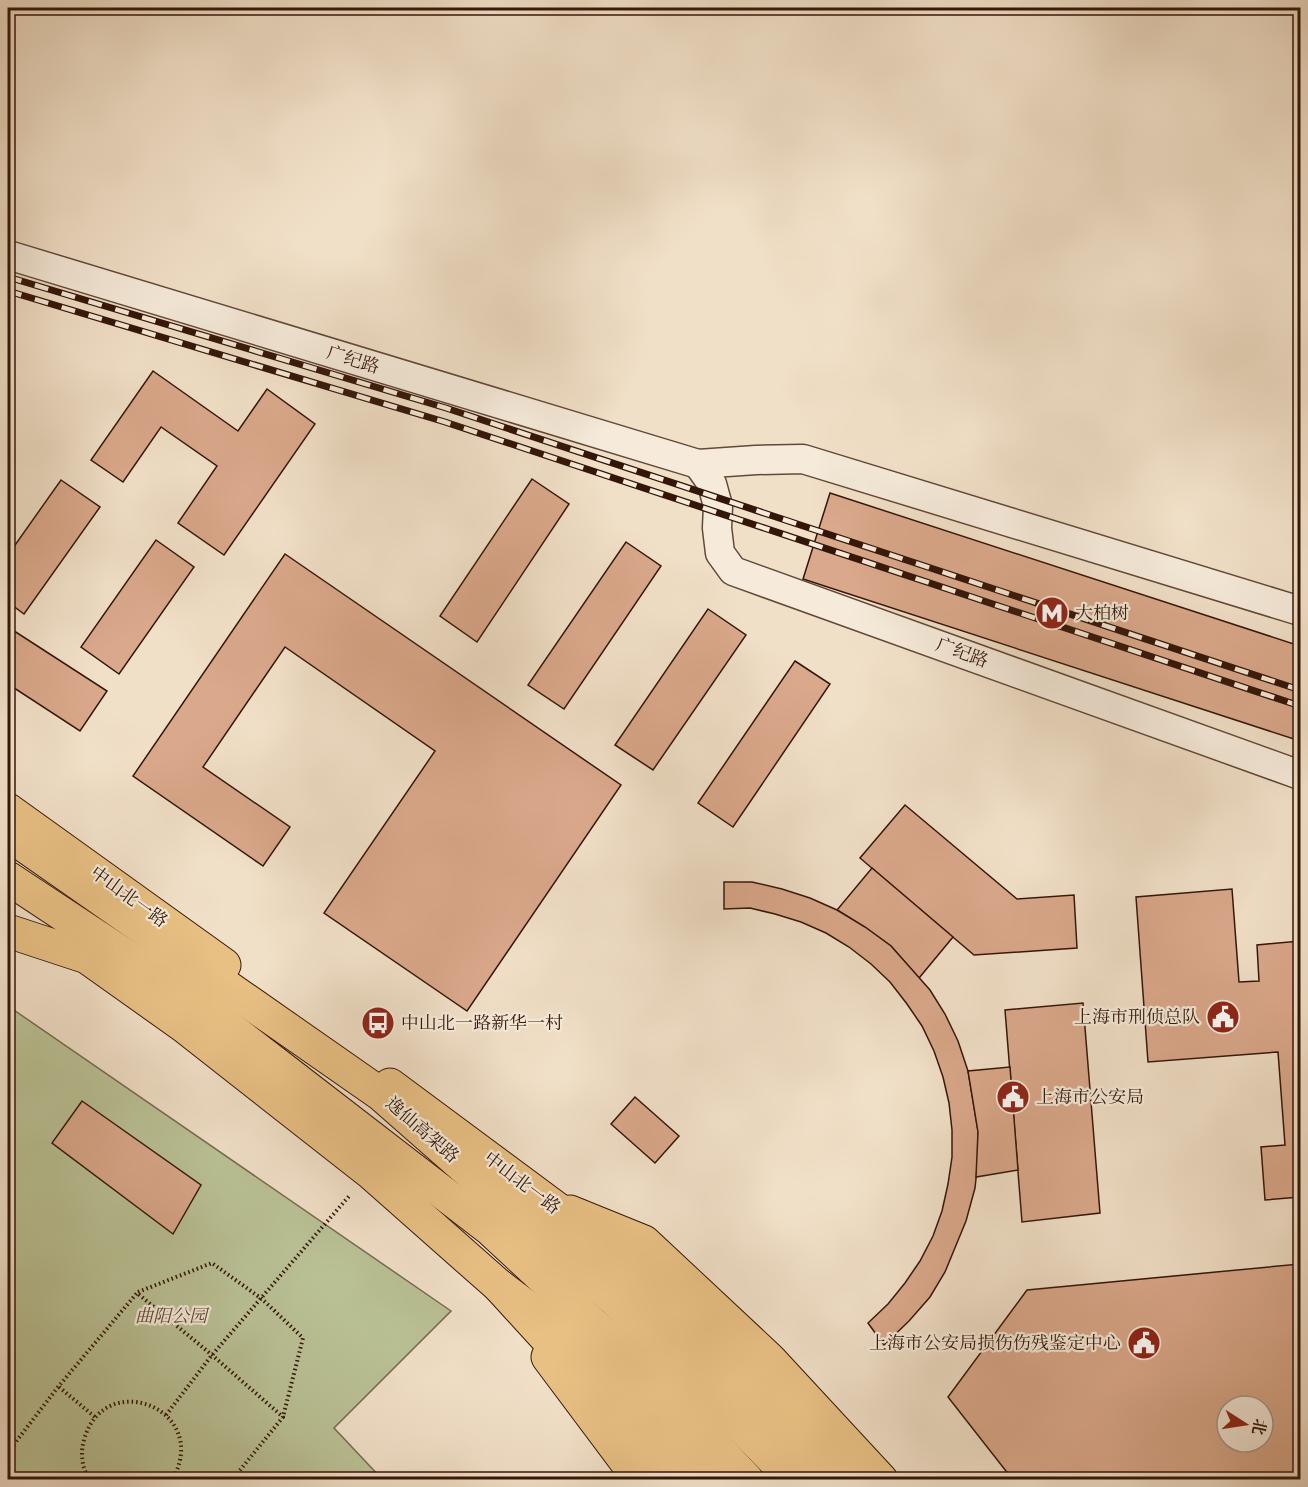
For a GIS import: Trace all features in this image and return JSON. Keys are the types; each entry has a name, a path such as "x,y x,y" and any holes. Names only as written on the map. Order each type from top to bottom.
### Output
{"main road":[{"name":"中山北一路","path":"8,810 357,1060 562,1212 816,1479"},
{"name":"逸仙高架路","path":"8,834 382,1095 613,1298 791,1479"},
{"name":"逸仙高架路","path":"8,878 197,1003 490,1229 651,1378 747,1479"},
{"path":"8,885 56,922 87,957 184,1026 370,1172 500,1286 616,1375 720,1479"},
{"path":"8,931 87,957"},
{"path":"562,1212 679,1303 736,1357 850,1479"},
{"path":"562,1212 644,1242 769,1359 880,1479"},
{"path":"500,1286 548,1358 640,1479"},
{"path":"500,1286 676,1479"}],"street":[{"name":"广纪路","path":"8,255 698,464 803,459 1300,611"},
{"name":"广纪路","path":"698,464 712,484 718,506 717,528 720,553 733,571 1300,775"}],"path":[{"path":"166,1415 212,1355 370,1172"},
{"path":"8,1452 58,1387 137,1293 212,1263 262,1299 303,1338 283,1417 231,1479"},
{"path":"137,1293 283,1417"},
{"path":"58,1387 95,1417"},
{"path":"90,1479 82,1462 82,1446 86,1430 95,1417 108,1407 122,1402 138,1402 153,1406 166,1415 175,1427 180,1441 181,1456 172,1479"}],"green space":[{"name":"曲阳公园","path":"8,1006 451,1311 334,1428 382,1479 8,1479"}],"building":[{"path":"153,371 238,431 267,389 315,424 224,555 178,523 217,466 161,427 123,482 91,460"},
{"path":"532,479 569,504 477,642 440,616"},
{"path":"61,480 100,507 24,614 8,602 8,555"},
{"name":"大柏树","path":"830,493 1300,646 1300,741 803,579"},
{"path":"156,540 194,567 119,674 81,647"},
{"path":"626,542 661,566 564,709 528,685"},
{"path":"285,554 621,785 467,1011 324,913 435,751 285,647 203,767 290,827 263,866 133,776"},
{"path":"708,609 746,635 653,770 615,745"},
{"path":"8,627 107,691 80,731 8,684"},
{"path":"795,661 830,684 733,827 698,803"},
{"path":"905,805 1017,899 1074,895 1077,948 974,955 860,858"},
{"path":"872,868 953,937 919,978 891,946 837,910"},
{"path":"724,882 752,882 782,889 837,910 865,927 891,946 930,990 958,1041 968,1071 978,1131 975,1188 966,1221 945,1272 930,1297 884,1345 868,1323 888,1304 920,1261 933,1236 948,1184 952,1157 952,1130 943,1077 922,1026 890,982 871,964 826,933 801,922 750,908 724,909"},
{"name":"上海市刑侦总队","path":"1232,889 1239,982 1259,981 1257,945 1300,941 1300,1197 1265,1200 1261,1147 1285,1145 1278,1052 1148,1062 1136,897"},
{"path":"1083,1003 1100,1213 1022,1222 1005,1010"},
{"path":"1010,1067 1018,1170 976,1177 978,1132 968,1071"},
{"path":"635,1097 679,1136 655,1163 611,1124"},
{"path":"82,1101 201,1185 173,1234 52,1143"},
{"name":"上海市公安局损伤伤残鉴定中心","path":"1300,1264 1300,1480 1013,1480 948,1397 1027,1290"}],"railway":[{"path":"8,277 446,408 1300,690"},
{"path":"8,291 445,422 1300,706"}],"place":[{"name":"大柏树","path":"1052,613"},
{"name":"上海市刑侦总队","path":"1223,1017"},
{"name":"中山北一路新华一村","path":"378,1023"},
{"name":"上海市公安局","path":"1013,1097"},
{"name":"上海市公安局损伤伤残鉴定中心","path":"1144,1343"}]}
